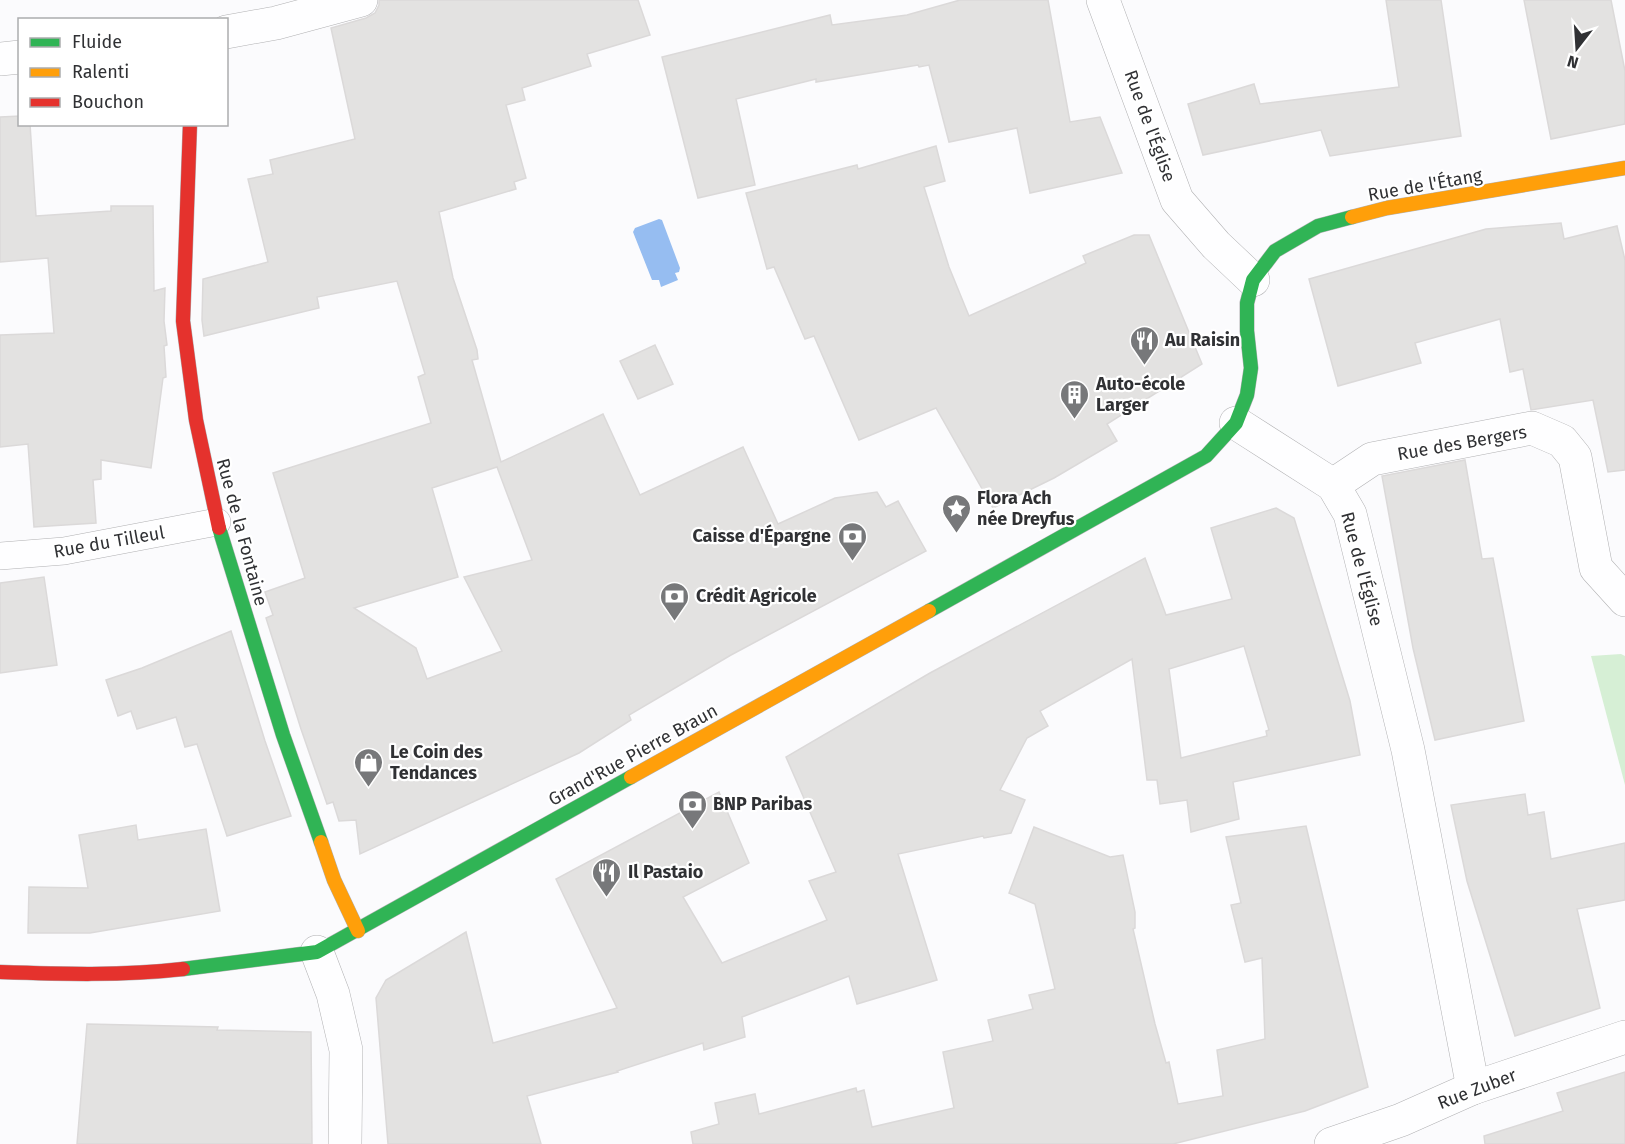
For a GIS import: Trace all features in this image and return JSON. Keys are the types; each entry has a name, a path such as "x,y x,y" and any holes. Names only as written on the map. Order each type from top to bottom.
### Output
{"street":[{"path":"228,32 276,23 361,0"},
{"name":"Rue de l'Église","path":"1103,0 1177,200 1216,245 1253,280"},
{"path":"0,59 18,57"},
{"name":"Rue de la Fontaine","path":"190,126 183,321 196,420 217,522 284,735 334,880 358,931"},
{"name":"Rue de l'Étang","path":"1253,280 1275,251 1318,226 1388,208 1625,168"},
{"path":"1236,423 1247,395 1251,368 1246,331 1247,303 1253,280"},
{"name":"Rue de l'Église","path":"1236,423 1333,485 1350,514 1408,750 1473,1088"},
{"name":"Grand'Rue Pierre Braun","path":"0,972 150,973 229,965 317,952 1206,456 1236,423"},
{"name":"Rue des Bergers","path":"1333,485 1372,459 1532,429 1562,441 1575,457 1596,568 1625,600"},
{"path":"317,952 333,994 346,1050 345,1144"},
{"name":"Rue Zuber","path":"1331,1144 1401,1120 1473,1088 1625,1037"}],"lane":[{"name":"Rue du Tilleul","path":"0,556 64,551 217,522"}],"green space":[{"path":"1621,654 1625,656 1625,785 1591,656"}],"water":[{"path":"659,219 662,220 680,268 679,272 675,273 678,280 661,287 659,280 652,280 633,232 635,228"}],"building":[{"path":"379,0 638,0 650,35 587,54 591,66 522,88 525,100 506,105 526,178 514,182 516,189 439,212 453,278 477,350 478,359 472,360 501,462 603,414 640,495 743,447 778,524 835,498 877,492 886,507 898,501 926,551 731,655 629,715 631,720 579,753 360,854 356,820 339,821 333,802 327,804 266,618 273,615 265,592 305,578 273,473 431,423 418,377 425,374 397,281 317,297 319,308 204,336 202,320 203,279 268,262 248,179 273,174 270,160 355,139 331,28 366,18 375,13","holes":["497,467 532,560 464,577 502,651 427,679 416,648 354,608 458,577 432,488"]},
{"path":"960,0 1048,0 1070,122 1100,117 1122,173 1030,193 1017,128 949,142 929,65 919,67 918,65 816,82 816,79 736,99 755,185 698,198 662,57 830,15 832,25 907,15"},
{"path":"1386,0 1441,0 1461,136 1330,156 1321,130 1203,155 1188,104 1254,84 1260,104 1399,87"},
{"path":"1524,0 1611,0 1625,71 1625,124 1551,139"},
{"path":"18,116 18,126 30,126 36,216 111,211 111,206 153,206 154,291 165,288 164,321 167,345 164,346 166,377 163,378 151,468 101,460 101,479 93,480 96,523 34,527 28,444 0,447 0,335 54,333 48,258 0,262 0,117"},
{"path":"936,146 945,181 924,187 949,267 969,316 1086,263 1083,256 1134,235 1149,235 1202,364 1107,424 1117,441 1054,478 993,508 936,408 859,440 814,336 805,339 774,267 767,269 746,193 857,165 858,169"},
{"path":"1561,223 1564,239 1617,226 1625,260 1625,470 1608,472 1593,400 1531,410 1523,369 1510,372 1500,319 1415,343 1421,363 1338,386 1309,279 1486,229"},
{"path":"655,345 673,384 638,399 620,361"},
{"path":"1465,460 1482,559 1493,558 1524,721 1435,740 1413,648 1382,476"},
{"path":"1276,508 1294,518 1350,701 1360,755 1233,782 1239,819 1191,832 1187,800 1160,804 1157,780 1147,780 1132,659 1040,711 1048,726 1027,738 1000,790 1025,800 1011,833 984,838 983,836 898,854 937,980 857,1004 849,976 742,1017 745,1037 704,1050 703,1043 618,1072 527,1096 541,1144 388,1144 376,998 386,980 466,932 493,1043 617,1008 556,879 719,792 749,863 683,897 722,963 827,920 809,881 836,872 786,757 930,673 1145,558 1166,615 1232,599 1211,528","holes":["1244,646 1269,730 1266,731 1267,736 1181,758 1169,669"]},
{"path":"44,577 57,665 0,673 0,583"},
{"path":"231,631 291,816 227,836 197,744 185,747 176,717 137,729 131,711 118,716 106,680 142,668"},
{"path":"1525,794 1528,815 1544,812 1551,859 1625,843 1625,900 1577,909 1600,1008 1515,1036 1467,881 1451,805"},
{"path":"136,825 138,840 206,829 220,911 90,933 28,933 29,887 88,888 79,835"},
{"path":"1306,826 1368,1087 1305,1111 1173,1144 693,1144 691,1132 719,1124 715,1103 755,1094 759,1114 856,1088 857,1092 864,1090 872,1127 954,1108 943,1052 993,1041 988,1020 1033,1009 1029,995 1055,989 1035,904 1009,893 1034,827 1110,857 1123,855 1135,912 1135,928 1133,929 1155,1024 1166,1063 1169,1062 1178,1104 1223,1096 1217,1050 1265,1039 1262,958 1245,962 1231,905 1241,903 1226,837"},
{"path":"87,1024 311,1032 312,1144 77,1144"},
{"path":"1625,1072 1625,1144 1485,1144 1484,1136 1563,1111 1557,1093"}],"traffic: fast":[{"path":"929,611 1206,456 1236,423 1247,395 1251,368 1247,303 1253,280 1275,251 1318,226 1352,217"},
{"path":"219,528 283,735 321,842"},
{"path":"183,969 317,952 631,777"}],"traffic: slow":[{"path":"1352,217 1387,208 1625,168"},
{"path":"631,777 929,611"},
{"path":"321,842 334,880 358,931"}],"traffic: jam":[{"path":"190,126 183,321 196,420 219,528"},
{"path":"0,972 114,974 183,969"}],"place":[{"name":"Au Raisin","path":"1144,366"},
{"name":"Auto-école Larger","path":"1075,420"},
{"name":"Flora Ach née Dreyfus","path":"956,534"},
{"name":"Caisse d'Épargne","path":"852,562"},
{"name":"Crédit Agricole","path":"675,622"},
{"name":"Le Coin des Tendances","path":"369,788"},
{"name":"BNP Paribas","path":"692,830"},
{"name":"Il Pastaio","path":"607,898"}]}
